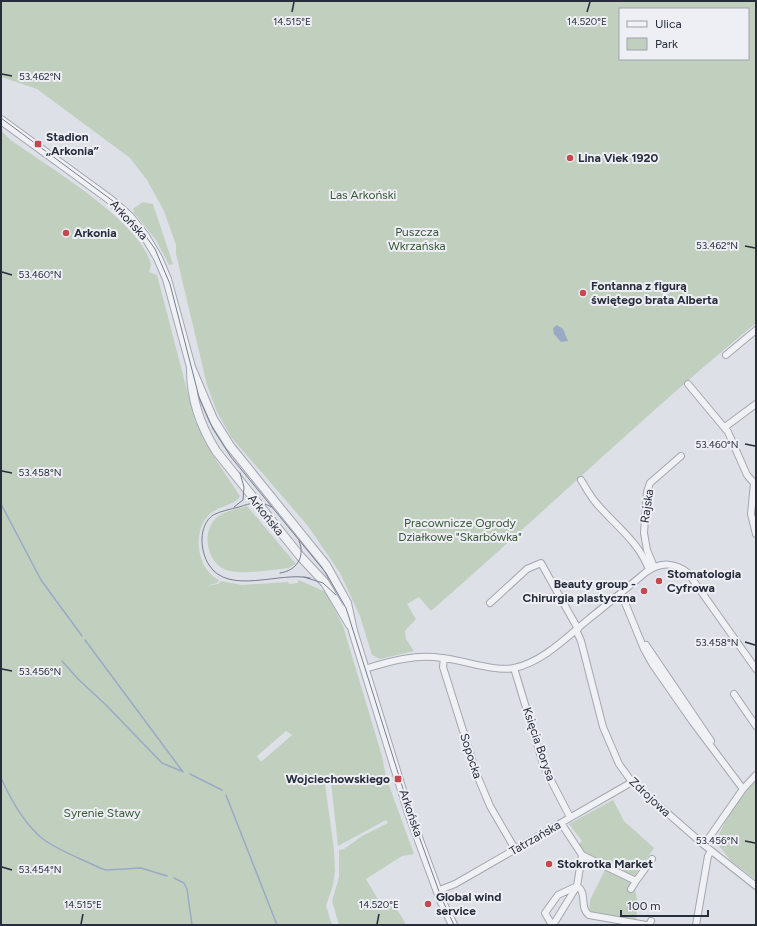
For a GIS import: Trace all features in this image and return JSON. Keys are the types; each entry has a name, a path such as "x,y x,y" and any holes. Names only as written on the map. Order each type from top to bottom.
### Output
{"street":[{"name":"Arkońska","path":"1,120 122,209 138,226 152,248 165,275 191,367 199,383 210,413 223,436 317,551 332,574 347,603 353,631 410,816 437,891 453,925"},
{"path":"726,355 756,330"},
{"name":"Arkońska","path":"191,367 191,385 197,410 214,449 297,553 328,587 353,631"},
{"path":"688,384 725,427 731,436 748,475 755,483 751,514 756,534"},
{"path":"725,427 756,404"},
{"name":"Rajska","path":"651,569 644,533 647,492 650,483 681,456"},
{"name":"Rajska","path":"582,480 597,504 619,525 651,569"},
{"name":"Zdrojowa","path":"490,603 527,569 541,563 577,630 603,727 620,764 632,782 711,851 756,886"},
{"path":"365,669 424,656 502,668 514,668 537,658 577,630 651,569 665,564 676,566 688,573 756,669"},
{"path":"621,593 642,640 698,719 712,742 715,753 744,790"},
{"name":"Sopocka","path":"444,658 443,666 477,775 490,806 515,849"},
{"name":"Księcia Borysa","path":"514,668 544,767 570,817"},
{"path":"734,694 756,726"},
{"path":"704,845 756,775"},
{"name":"Tatrzańska","path":"437,891 455,884 632,782"},
{"path":"561,823 582,855 636,881"},
{"path":"696,925 708,856 711,851"},
{"path":"577,886 558,895 545,913 553,925 577,886 582,855"},
{"path":"631,889 652,859"},
{"path":"577,886 583,893 585,911 589,915 648,924"}],"green space":[{"name":"Puszcza Wkrzańska","path":"1,1 756,1 756,323 673,393 431,611 419,597 407,604 416,619 405,631 406,639 414,651 380,659 372,655 360,616 340,573 308,526 231,437 217,412 207,385 176,254 176,245 164,211 147,180 130,158 37,89 1,77"},
{"name":"Syrenie Stawy","path":"1,131 12,141 68,179 110,211 141,245 151,262 149,272 157,275 195,421 216,460 240,496 234,502 215,510 202,524 199,542 202,560 206,568 219,580 217,583 205,586 218,584 221,581 242,585 288,582 289,584 298,583 298,580 326,592 343,626 382,756 386,777 414,854 402,856 366,879 380,903 390,906 396,910 406,925 339,925 332,901 339,877 339,850 344,849 362,836 388,823 386,820 338,846 331,782 325,784 334,850 335,871 333,885 326,906 332,925 1,925","holes":["286,731 292,735 261,762 257,756"]},
{"path":"143,202 153,204 173,264 169,265 156,240 134,213 133,209"},
{"path":"247,506 296,564 288,568 256,572 240,572 226,570 214,561 208,547 211,524 216,518 231,510"},
{"path":"756,780 756,880 731,861 716,842 723,825 733,809"},
{"path":"613,800 624,821 654,848 633,878 638,905 636,920 589,912 590,900 607,866 583,854 578,845 582,841 569,824"}],"water":[{"path":"557,325 563,329 568,341 561,342 554,334 553,328"}],"waterway":[{"path":"1,504 41,580 82,636"},
{"path":"85,640 183,772"},
{"path":"62,661 162,763 181,771"},
{"path":"190,774 222,790"},
{"path":"1,778 9,795 24,819 36,833 49,843 71,855 106,870 141,868 167,876"},
{"path":"226,795 277,925"},
{"path":"174,878 184,883 187,889 192,925"}],"tram line":[{"path":"1,118 117,204 137,224 155,249 170,284 199,397 213,429 231,457 326,573 346,608 411,814 441,897 454,925"},
{"path":"234,507 243,500 244,487 240,473"},
{"path":"271,507 263,503 252,503 213,515 205,525 202,539 202,546 209,565 218,574 229,579 242,581 284,577 310,578"},
{"path":"280,573 291,569 298,562 301,552 299,541"},
{"path":"304,577 323,583 336,595"}],"place":[{"name":"Stadion „Arkonia”","path":"38,144"},
{"name":"Lina Viek 1920","path":"570,158"},
{"name":"Arkonia","path":"66,233"},
{"name":"Fontanna z figurą świętego brata Alberta","path":"583,293"},
{"name":"Stomatologia Cyfrowa","path":"659,581"},
{"name":"Beauty group - Chirurgia plastyczna","path":"644,591"},
{"name":"Wojciechowskiego","path":"398,779"},
{"name":"Stokrotka Market","path":"549,864"},
{"name":"Global wind service","path":"428,904"}],"park label":[{"name":"Las Arkoński","path":"363,195"},
{"name":"Pracownicze Ogrody Działkowe \"Skarbówka\"","path":"460,530"}]}
